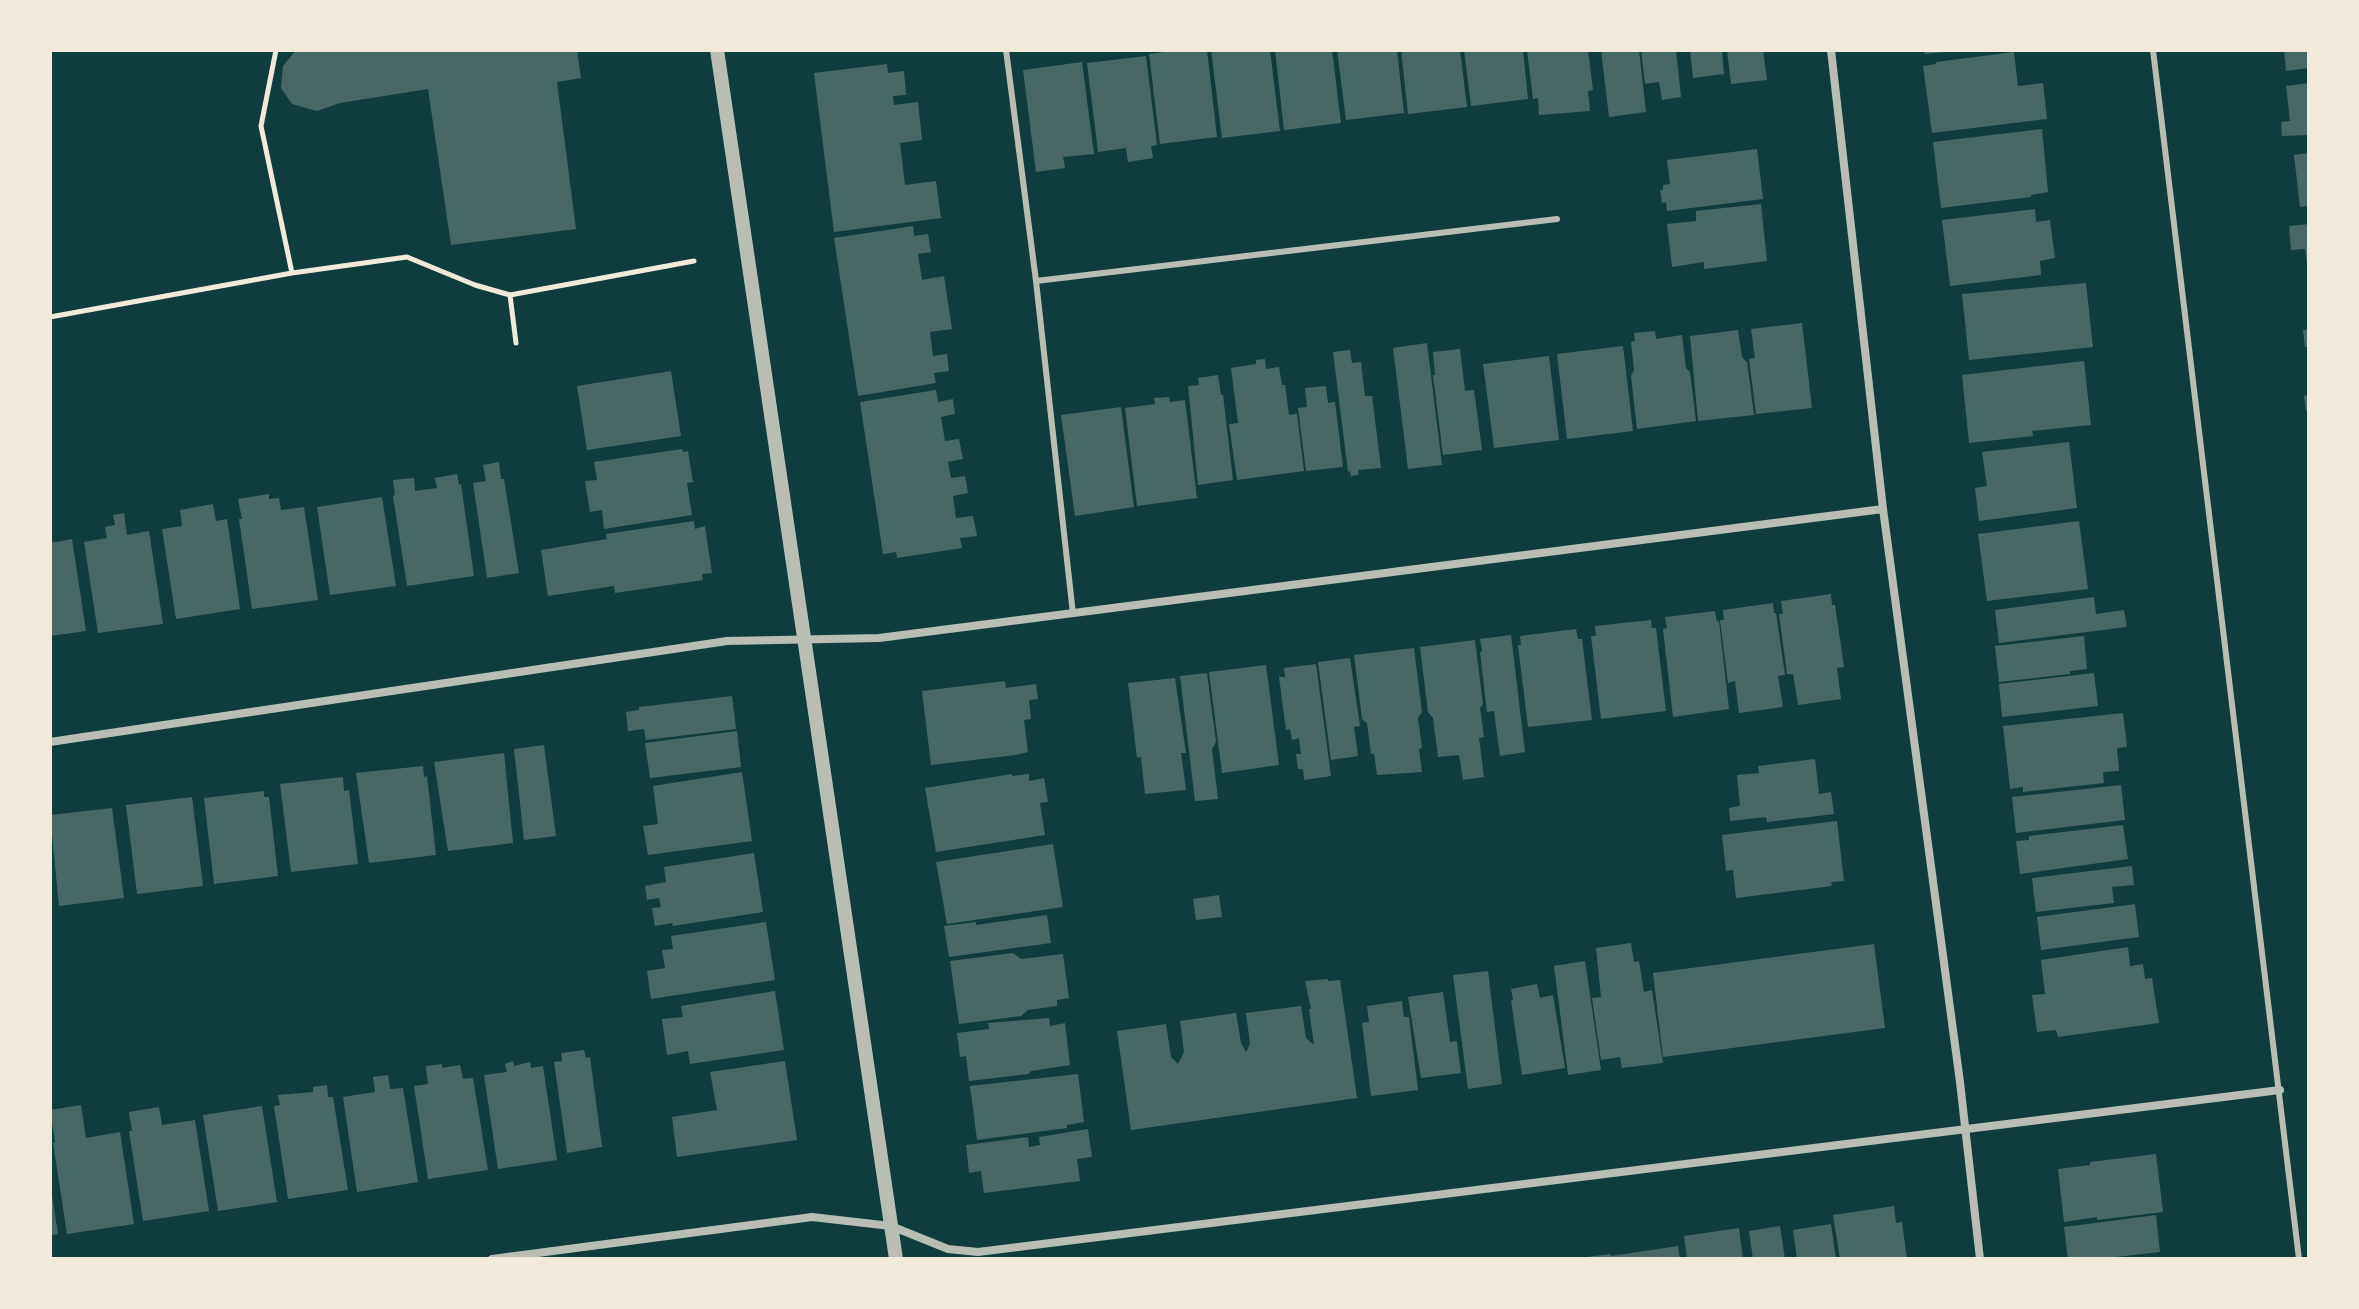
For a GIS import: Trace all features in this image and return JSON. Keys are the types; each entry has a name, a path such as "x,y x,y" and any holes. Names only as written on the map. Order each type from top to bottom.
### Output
{"street":[{"path":"717,50 896,1259"},
{"path":"1831,50 1883,509 1966,1130 1980,1259"},
{"path":"50,742 727,641 879,638 1883,509"},
{"path":"492,1259 812,1217 891,1226 948,1249 978,1252 2280,1090"}],"lane":[{"path":"1006,50 1036,281 1073,614"},
{"path":"2153,50 2299,1259"},
{"path":"1036,281 1557,219"}],"path":[{"path":"276,50 261,126 292,273"},
{"path":"50,317 292,273 407,257 475,285 510,295 694,261"},
{"path":"510,295 516,343"}],"building":[{"path":"296,50 577,50 581,78 557,82 576,229 451,245 428,89 340,103 317,111 292,104 281,88 283,66"},
{"path":"1207,50 1217,137 1160,144 1149,54"},
{"path":"1211,50 1270,50 1280,131 1222,138"},
{"path":"1275,50 1332,50 1341,123 1284,130"},
{"path":"1337,50 1397,50 1404,113 1346,120"},
{"path":"1401,50 1460,50 1467,107 1408,114"},
{"path":"1464,50 1523,50 1528,99 1471,106"},
{"path":"1527,50 1588,50 1593,90 1588,91 1590,111 1539,115 1538,98 1533,99"},
{"path":"1601,50 1639,50 1646,112 1609,117"},
{"path":"1641,50 1676,50 1681,97 1662,100 1659,82 1645,84"},
{"path":"1690,50 1722,50 1724,74 1693,78"},
{"path":"1727,50 1763,50 1767,80 1731,84"},
{"path":"1924,50 1944,50 1944,52 1925,54"},
{"path":"2284,50 2309,50 2309,68 2286,71"},
{"path":"2014,52 2018,86 2043,83 2047,119 1932,133 1923,66"},
{"path":"1146,56 1157,145 1151,146 1153,158 1128,162 1126,148 1098,152 1087,63"},
{"path":"1082,62 1094,154 1063,157 1065,168 1036,172 1023,70"},
{"path":"887,64 888,73 904,71 906,95 893,96 894,105 918,102 922,140 900,143 905,185 936,181 941,218 834,232 814,73"},
{"path":"2309,83 2309,135 2282,136 2281,122 2290,121 2286,86"},
{"path":"2042,129 2048,192 2031,197 1941,208 1933,142"},
{"path":"1757,149 1763,199 1667,211 1660,190 1663,190 1663,185 1670,184 1667,160"},
{"path":"2309,153 2309,206 2300,207 2294,155"},
{"path":"1761,204 1767,261 1704,269 1704,262 1672,267 1667,224 1696,221 1696,211"},
{"path":"2035,209 2036,222 2050,220 2055,258 2040,261 2041,275 1950,286 1942,220"},
{"path":"2309,224 2307,264 2305,249 2291,250 2289,226"},
{"path":"913,226 914,236 928,234 931,252 918,254 922,280 944,276 952,329 930,332 933,356 947,354 949,371 934,373 936,383 858,396 834,238"},
{"path":"2086,283 2093,347 1969,360 1962,294"},
{"path":"1802,323 1812,408 1756,414 1749,359 1755,358 1751,329"},
{"path":"2309,329 2309,347 2305,347 2303,330"},
{"path":"1738,330 1742,357 1747,362 1754,415 1698,421 1690,336"},
{"path":"1655,331 1656,339 1682,335 1696,421 1637,429 1631,342 1635,341 1634,333"},
{"path":"1427,343 1442,465 1408,469 1393,348"},
{"path":"1623,346 1633,431 1567,439 1557,354"},
{"path":"1460,349 1465,391 1474,390 1482,450 1443,455 1433,352"},
{"path":"1350,350 1352,363 1361,362 1365,396 1372,396 1381,468 1358,470 1359,475 1351,476 1333,352"},
{"path":"1549,356 1559,440 1494,448 1483,364"},
{"path":"1265,359 1266,369 1279,367 1289,415 1297,414 1304,471 1237,480 1229,424 1238,423 1231,368 1256,364 1256,360"},
{"path":"2084,361 2091,425 2032,431 2033,436 1969,443 1962,375"},
{"path":"671,371 681,436 587,450 577,386"},
{"path":"1218,375 1233,480 1198,485 1188,386 1199,385 1198,378"},
{"path":"1326,386 1328,403 1335,402 1343,467 1306,471 1298,408 1307,407 1305,388"},
{"path":"936,390 938,402 953,399 955,414 941,417 945,441 959,439 963,459 948,462 951,478 965,476 968,493 953,496 956,518 973,516 977,536 960,538 962,548 897,558 896,552 883,554 860,402"},
{"path":"2309,395 2309,411 2306,411 2304,396"},
{"path":"1169,397 1170,402 1185,400 1197,498 1137,506 1125,408 1155,404 1154,398"},
{"path":"1121,407 1134,507 1075,516 1061,415"},
{"path":"2069,442 2077,508 1979,521 1975,488 1987,486 1982,452"},
{"path":"682,449 683,452 688,451 693,482 687,483 692,515 604,529 602,510 590,512 585,481 597,480 594,462"},
{"path":"499,462 519,573 487,578 473,483 486,481 483,465"},
{"path":"457,474 474,576 407,586 393,480 414,478 415,491 437,488 435,478"},
{"path":"269,494 269,499 279,498 281,510 304,507 318,600 252,609 238,499"},
{"path":"382,497 396,586 330,595 317,507"},
{"path":"213,504 216,521 227,519 240,609 176,619 162,529 182,526 180,510"},
{"path":"124,513 127,535 149,531 163,624 98,633 84,542 107,538 105,527 115,525 113,515"},
{"path":"694,521 695,529 705,526 712,573 702,574 703,580 615,593 614,586 548,596 541,550 607,539 606,534"},
{"path":"2079,521 2088,589 1987,601 1978,534"},
{"path":"72,539 86,631 50,636 50,543"},
{"path":"1831,594 1844,667 1837,668 1841,699 1798,705 1793,674 1787,674 1779,614 1783,614 1781,601"},
{"path":"2094,597 2096,614 2124,610 2127,627 1999,643 1995,610"},
{"path":"1773,603 1785,675 1778,676 1783,707 1739,713 1735,681 1728,683 1720,620 1724,620 1723,610"},
{"path":"1715,611 1719,621 1729,709 1673,717 1663,629 1667,628 1665,617"},
{"path":"1651,620 1652,628 1656,628 1666,711 1601,719 1591,636 1596,636 1595,626"},
{"path":"1576,629 1578,639 1582,639 1592,720 1528,727 1518,645 1521,645 1520,636"},
{"path":"1511,635 1525,752 1500,756 1494,711 1487,712 1480,639"},
{"path":"2084,636 2087,669 2070,671 2070,674 1999,682 1995,646"},
{"path":"1475,640 1483,704 1480,708 1484,737 1479,738 1484,777 1463,780 1459,755 1438,757 1433,718 1428,712 1420,647"},
{"path":"1414,648 1422,712 1418,718 1422,772 1377,775 1367,723 1362,719 1354,655"},
{"path":"1350,658 1360,726 1354,727 1358,756 1331,760 1318,662"},
{"path":"1316,664 1331,776 1304,780 1303,769 1298,769 1296,754 1301,754 1299,738 1292,740 1290,729 1286,730 1279,677 1285,677 1284,668"},
{"path":"1266,665 1279,765 1222,773 1209,672"},
{"path":"1207,673 1216,742 1212,749 1218,799 1195,801 1180,676"},
{"path":"2094,673 2098,706 2002,717 1999,684"},
{"path":"1175,678 1186,753 1181,753 1186,790 1145,794 1141,757 1137,758 1128,683"},
{"path":"1005,681 1006,688 1036,684 1038,699 1029,700 1031,719 1024,720 1028,752 931,765 922,691"},
{"path":"732,696 736,729 646,740 644,729 628,731 626,712 639,710 639,707"},
{"path":"2123,713 2127,747 2117,748 2119,771 2103,772 2104,783 2023,792 2023,787 2010,789 2003,726"},
{"path":"737,731 741,767 650,778 645,743"},
{"path":"544,745 556,836 524,840 514,749"},
{"path":"504,753 513,843 448,851 434,762"},
{"path":"1815,759 1819,794 1831,792 1834,814 1767,822 1766,817 1730,821 1729,808 1740,806 1737,775 1759,773 1758,766"},
{"path":"423,766 424,777 427,776 436,855 369,863 356,773"},
{"path":"742,772 752,841 648,855 643,826 658,824 653,786"},
{"path":"1029,774 1029,781 1044,778 1048,802 1040,803 1045,835 936,852 925,788"},
{"path":"343,777 344,791 349,790 358,864 291,872 280,784"},
{"path":"2121,785 2125,820 2016,833 2012,797"},
{"path":"264,791 264,797 269,797 278,876 214,884 204,798"},
{"path":"192,797 203,886 137,894 126,805"},
{"path":"112,808 124,898 59,906 50,815"},
{"path":"1837,821 1844,881 1831,882 1832,886 1736,898 1733,870 1726,871 1722,835"},
{"path":"2123,825 2128,859 2020,874 2016,841 2029,840 2029,836"},
{"path":"1053,844 1063,907 947,924 936,862"},
{"path":"754,853 763,912 655,926 652,908 661,907 659,898 647,900 645,886 666,882 664,867"},
{"path":"2132,866 2134,885 2112,887 2114,903 2036,912 2032,878"},
{"path":"1219,895 1222,917 1196,920 1193,899"},
{"path":"2135,904 2139,937 2041,950 2037,917"},
{"path":"1047,915 1051,943 949,957 944,926 976,922 976,925"},
{"path":"766,922 775,980 651,999 647,971 665,968 662,950 673,949 671,936"},
{"path":"1631,943 1634,962 1639,961 1644,992 1652,990 1663,1063 1622,1068 1620,1057 1601,1060 1592,998 1601,997 1596,948"},
{"path":"1874,944 1885,1028 1663,1057 1653,973"},
{"path":"2128,947 2130,966 2143,964 2145,979 2152,978 2159,1023 2058,1037 2056,1030 2037,1032 2032,995 2045,994 2041,960"},
{"path":"1013,953 1021,959 1063,954 1069,998 1057,1000 1057,1006 1028,1010 1021,1016 959,1024 950,961"},
{"path":"1585,961 1601,1070 1568,1075 1554,966"},
{"path":"1488,971 1502,1084 1468,1089 1453,975"},
{"path":"1340,980 1357,1098 1131,1130 1117,1031 1166,1024 1171,1057 1178,1064 1184,1052 1180,1021 1236,1013 1241,1043 1246,1052 1250,1044 1246,1013 1301,1006 1306,1038 1314,1045 1305,981"},
{"path":"1537,984 1540,998 1553,995 1565,1068 1522,1075 1511,989"},
{"path":"775,991 784,1050 690,1064 688,1051 667,1055 662,1019 683,1017 681,1006"},
{"path":"1443,992 1450,1042 1457,1041 1461,1073 1421,1078 1408,997"},
{"path":"1402,1001 1404,1017 1409,1017 1418,1090 1371,1096 1362,1023 1369,1022 1367,1006"},
{"path":"1049,1018 1050,1026 1065,1023 1070,1065 969,1081 966,1056 960,1057 957,1033 989,1029 988,1023"},
{"path":"584,1050 586,1058 590,1057 602,1147 567,1153 554,1062 562,1061 561,1053"},
{"path":"513,1061 514,1066 530,1062 531,1068 543,1066 557,1160 498,1169 484,1075 507,1072 505,1064"},
{"path":"785,1061 797,1140 677,1157 672,1117 717,1110 710,1072"},
{"path":"442,1064 442,1068 460,1065 463,1079 473,1078 488,1170 428,1179 414,1086 428,1084 426,1066"},
{"path":"1078,1074 1084,1122 1067,1125 1067,1128 977,1140 970,1086"},
{"path":"388,1075 390,1089 403,1088 418,1182 357,1192 343,1097 375,1092 373,1077"},
{"path":"327,1085 328,1097 333,1097 348,1190 288,1199 274,1106 280,1105 278,1095 313,1092 313,1087"},
{"path":"81,1105 86,1138 120,1132 134,1224 67,1234 50,1110"},
{"path":"262,1106 277,1202 218,1211 203,1115"},
{"path":"159,1107 162,1125 195,1120 209,1211 143,1221 129,1131 132,1131 129,1112"},
{"path":"1088,1129 1092,1157 1077,1159 1080,1181 984,1193 981,1171 969,1173 966,1145 1028,1137 1029,1147 1040,1145 1039,1137"},
{"path":"2156,1154 2163,1212 2064,1222 2058,1169"},
{"path":"50,1195 58,1234 50,1235"},
{"path":"1894,1206 1896,1223 1902,1222 1907,1259 1840,1259 1833,1215"},
{"path":"2156,1215 2160,1252 2068,1259 2064,1227"},
{"path":"1831,1224 1836,1259 1797,1259 1793,1230"},
{"path":"1780,1226 1785,1259 1753,1259 1749,1231"},
{"path":"1739,1228 1743,1259 1687,1259 1684,1236"},
{"path":"1678,1246 1680,1259 1587,1259 1587,1257"}]}
